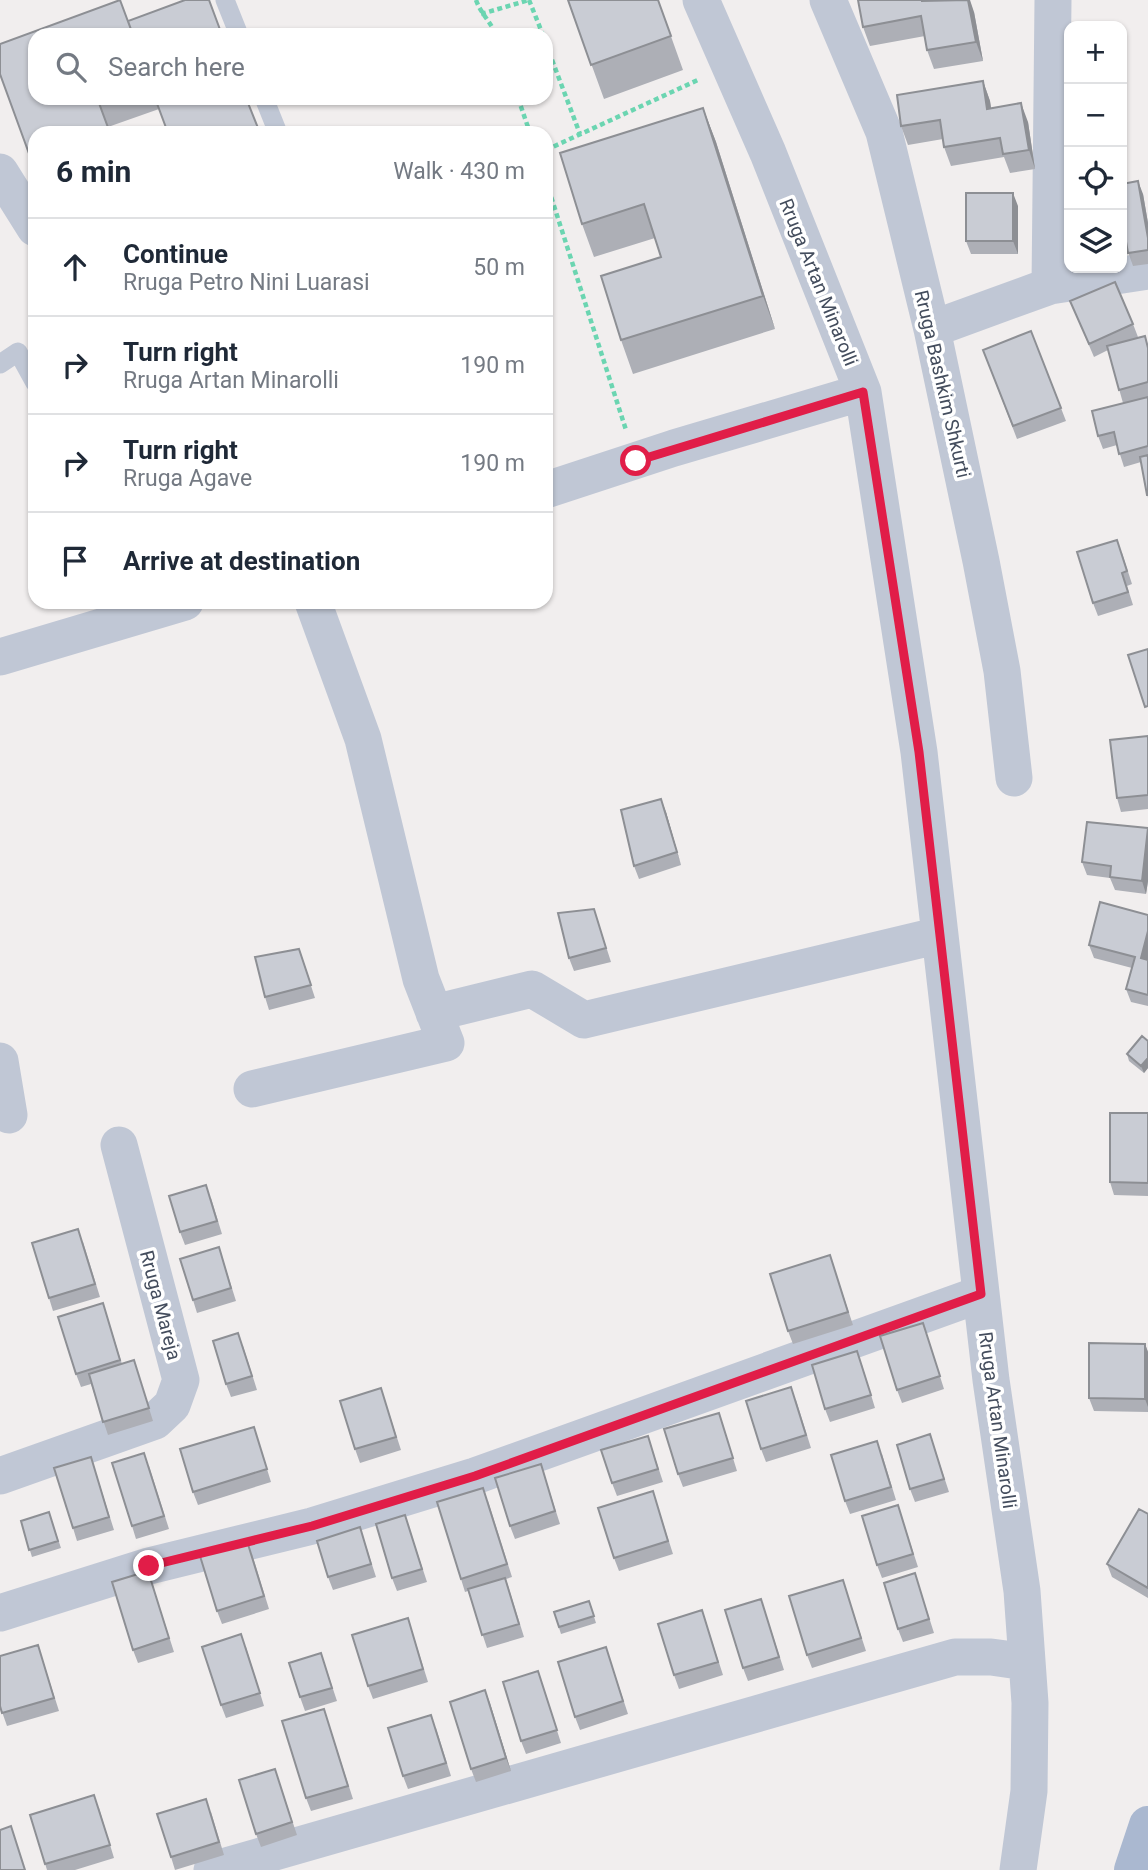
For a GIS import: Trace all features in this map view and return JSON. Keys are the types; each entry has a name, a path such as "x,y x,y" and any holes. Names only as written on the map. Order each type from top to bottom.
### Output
{"main road":[{"path":"1133,1870 1148,1825"}],"street":[{"name":"Rruga Artan Minarolli","path":"702,0 768,153 863,392 919,752 991,1380 1022,1591 1030,1703 1029,1791 1018,1870"},
{"name":"Rruga Bashkim Shkurti","path":"828,0 884,132 932,329 979,547 1002,671 1014,778"},
{"path":"1049,286 1054,0"},
{"path":"0,172 28,217"},
{"path":"932,329 1049,286 1148,271"},
{"path":"553,488 863,392"},
{"path":"252,1089 446,1043 421,979 363,738 316,609"},
{"path":"0,657 134,610"},
{"path":"434,1013 532,989 584,1020 859,952 940,935"},
{"path":"0,1061 9,1115"},
{"name":"Rruga Mareja","path":"0,1476 155,1421 172,1405 181,1380 119,1145"},
{"path":"0,1613 149,1566 312,1526 475,1476 981,1294"},
{"path":"212,1870 955,1657 991,1657 1027,1662"}],"lane":[{"path":"225,0 236,28"},
{"path":"267,105 275,126"},
{"path":"0,364 18,352 28,370"}],"path":[{"path":"476,0 481,14 494,28"},
{"path":"481,14 529,0 539,28"},
{"path":"553,63 580,134"},
{"path":"553,147 730,65"},
{"path":"520,105 528,126"},
{"path":"553,203 636,461"}],"building":[{"path":"120,0 130,28 44,28"},
{"path":"185,0 209,0 219,28 130,28 128,21"},
{"path":"568,0 658,0 671,36 591,65"},
{"path":"858,0 968,0 976,42 927,50 921,16 863,27"},
{"path":"28,34 28,105 100,105 107,126 28,126 28,151 0,74 0,44"},
{"path":"983,81 987,109 1021,103 1029,150 1003,154 1000,138 944,147 940,120 901,126 897,95"},
{"path":"158,105 249,105 257,126 165,126"},
{"path":"703,108 763,296 621,340 601,276 661,257 644,204 582,224 560,153"},
{"path":"1138,181 1148,250 1128,253 1127,183"},
{"path":"966,193 1013,193 1013,241 966,241"},
{"path":"1115,282 1133,324 1089,344 1070,301"},
{"path":"1031,331 1061,408 1013,426 983,350"},
{"path":"1145,336 1148,348 1148,382 1119,390 1107,346"},
{"path":"1148,397 1148,446 1119,454 1114,432 1098,436 1092,411"},
{"path":"1148,455 1148,495 1147,495 1140,457"},
{"path":"1117,540 1127,571 1122,573 1128,592 1093,603 1077,552"},
{"path":"1148,649 1148,706 1145,707 1128,655"},
{"path":"1148,736 1148,795 1117,798 1110,740"},
{"path":"661,799 677,852 634,866 621,810"},
{"path":"1087,822 1148,828 1142,881 1110,877 1111,866 1082,862"},
{"path":"1100,902 1148,915 1148,931 1141,958 1148,960 1148,995 1126,989 1135,957 1089,945"},
{"path":"594,909 606,948 569,958 558,913"},
{"path":"299,949 311,985 265,997 255,957"},
{"path":"1142,1036 1148,1041 1148,1058 1141,1066 1127,1054"},
{"path":"1110,1113 1148,1113 1148,1183 1110,1182"},
{"path":"206,1185 217,1221 180,1232 169,1196"},
{"path":"78,1229 95,1284 49,1298 32,1243"},
{"path":"219,1247 231,1288 193,1300 180,1259"},
{"path":"830,1255 848,1312 788,1331 770,1274"},
{"path":"103,1303 120,1360 76,1374 58,1317"},
{"path":"923,1323 940,1376 897,1390 880,1336"},
{"path":"238,1333 252,1376 226,1384 213,1341"},
{"path":"1089,1343 1145,1344 1145,1399 1089,1398"},
{"path":"857,1351 871,1395 825,1409 812,1365"},
{"path":"134,1360 149,1408 103,1422 89,1374"},
{"path":"791,1387 806,1435 761,1449 746,1401"},
{"path":"381,1388 396,1437 355,1449 340,1401"},
{"path":"719,1413 733,1458 678,1474 664,1429"},
{"path":"254,1427 267,1469 193,1492 180,1449"},
{"path":"930,1434 944,1479 910,1489 897,1445"},
{"path":"648,1436 658,1469 612,1483 601,1450"},
{"path":"877,1441 891,1487 845,1501 831,1455"},
{"path":"144,1453 164,1516 132,1526 112,1463"},
{"path":"91,1457 109,1517 73,1528 54,1468"},
{"path":"541,1464 555,1511 510,1526 495,1478"},
{"path":"483,1488 507,1564 461,1579 437,1502"},
{"path":"653,1491 668,1541 614,1558 598,1508"},
{"path":"898,1505 913,1554 877,1565 862,1516"},
{"path":"1139,1509 1148,1514 1148,1588 1107,1564"},
{"path":"49,1512 58,1541 29,1550 21,1521"},
{"path":"405,1515 422,1569 392,1578 376,1524"},
{"path":"360,1527 371,1564 328,1577 317,1541"},
{"path":"247,1541 264,1596 217,1611 200,1556"},
{"path":"148,1571 169,1638 133,1650 112,1582"},
{"path":"915,1573 929,1619 898,1629 884,1583"},
{"path":"505,1578 519,1624 482,1635 468,1589"},
{"path":"843,1580 861,1638 807,1655 789,1596"},
{"path":"761,1599 779,1657 743,1668 725,1610"},
{"path":"589,1601 594,1616 559,1627 554,1612"},
{"path":"702,1610 718,1662 674,1675 658,1624"},
{"path":"408,1618 423,1669 368,1686 352,1635"},
{"path":"241,1634 260,1693 221,1705 202,1647"},
{"path":"38,1645 54,1698 2,1713 0,1656"},
{"path":"606,1647 623,1701 575,1717 558,1662"},
{"path":"321,1653 332,1688 300,1697 289,1663"},
{"path":"538,1671 557,1730 521,1741 503,1682"},
{"path":"485,1690 506,1758 471,1769 450,1702"},
{"path":"324,1709 348,1786 306,1798 282,1721"},
{"path":"431,1715 446,1763 403,1776 388,1728"},
{"path":"275,1769 292,1822 256,1834 239,1780"},
{"path":"94,1795 110,1845 45,1864 30,1815"},
{"path":"206,1799 219,1842 171,1857 157,1814"},
{"path":"11,1826 25,1870 0,1870 0,1830"}],"route":[{"path":"149,1566 312,1526 475,1476 981,1294 919,752 863,392 636,461"}]}
